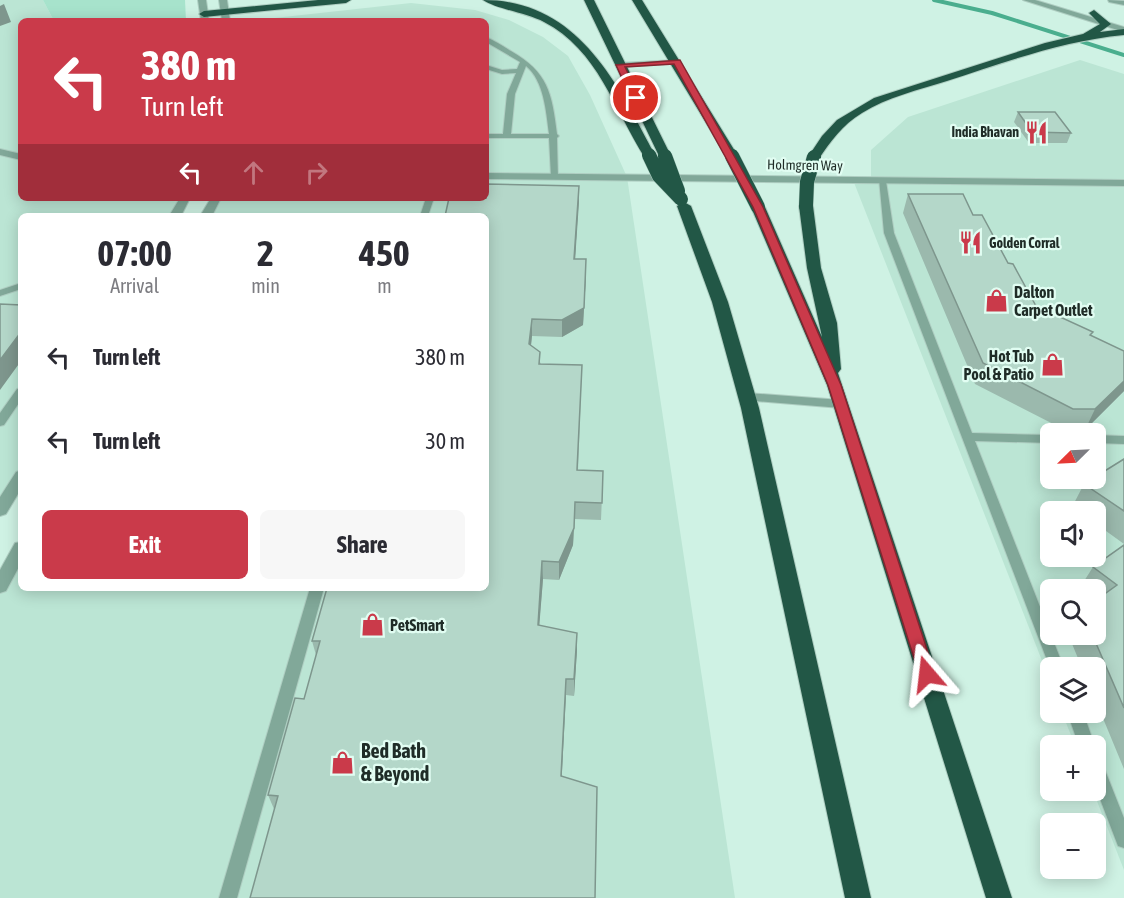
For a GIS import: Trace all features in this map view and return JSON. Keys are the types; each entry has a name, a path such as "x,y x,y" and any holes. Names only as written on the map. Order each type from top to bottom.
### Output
{"highway":[{"path":"204,18 346,0"},
{"path":"488,0 538,15 575,38 607,75 659,176 683,203"},
{"path":"589,0 664,156 720,302 747,397 858,898"},
{"path":"637,0 677,62 732,156 758,207 838,395 999,898"},
{"path":"1086,36 1105,25 1105,20 1094,13"},
{"path":"838,395 829,323 814,268 806,206 807,182 814,157 833,130 861,108 911,88 1049,45 1086,36 1124,31"}],"street":[{"path":"202,0 204,18"},
{"path":"223,0 226,17"},
{"path":"1027,0 1124,31"},
{"path":"1053,0 1124,21"},
{"path":"1112,0 1124,3"},
{"path":"0,152 18,156"},
{"name":"Holmgren Way","path":"489,176 1124,183"},
{"path":"0,510 18,481"},
{"path":"0,586 18,553"}],"lane":[{"path":"489,41 524,61 538,73 555,136 555,177"},
{"path":"507,136 511,94 524,61"},
{"path":"620,65 677,62"},
{"path":"489,68 502,72 520,71"},
{"path":"489,136 555,136"},
{"path":"882,181 889,233 1053,657"},
{"path":"0,293 18,287"},
{"path":"747,397 838,395"},
{"path":"0,422 18,396"},
{"path":"968,437 1040,439"},
{"path":"1106,439 1124,440"},
{"path":"228,898 316,591"},
{"path":"1106,793 1124,840"}],"shaded area":[{"path":"0,0 43,0 52,18 18,18 18,201 183,201 177,213 18,213 18,481 0,510"},
{"path":"43,0 185,0 186,18 52,18"},
{"path":"411,3 475,10 509,20 543,37 568,56 590,95 627,177 735,898 0,898 0,586 18,553 18,591 489,591 489,213 208,213 214,201 489,201 489,18 274,18"},
{"path":"1080,60 1124,74 1124,870 1106,824 1106,813 1102,813 1097,801 1106,801 1106,735 1071,735 1066,723 1106,723 1106,657 1041,657 853,180 871,180 871,150 908,117"}],"building":[{"path":"1018,112 1055,112 1071,133 1032,132"},
{"path":"489,184 579,186 574,259 586,259 584,308 562,320 532,319 529,344 540,352 539,364 582,365 577,470 603,471 602,503 575,502 574,528 559,562 542,561 538,625 577,633 574,679 566,679 561,776 597,787 595,898 250,898 278,796 268,795 295,698 304,699 320,641 312,641 326,591 489,591 489,213 446,213 448,201 489,201"},
{"path":"908,194 963,194 973,215 982,215 1008,263 1013,264 1036,306 1093,332 1090,335 1124,351 1124,381 1095,409 1073,409 983,363"},
{"path":"0,304 18,305 18,336 0,360"},
{"path":"1124,459 1124,511 1091,489 1106,489 1106,470"},
{"path":"1124,545 1124,708 1106,666 1106,657 1102,657 1097,645 1106,645 1106,593 1117,585 1093,567 1106,567 1106,558"}],"waterway":[{"path":"934,0 992,13 1124,55"}],"place":[{"name":"India Bhavan","path":"1037,132"},
{"name":"Golden Corral","path":"971,243"},
{"name":"Dalton Carpet Outlet","path":"996,301"},
{"name":"Hot Tub Pool & Patio","path":"1052,365"},
{"name":"PetSmart","path":"372,625"},
{"name":"Bed Bath & Beyond","path":"343,762"}],"route":[{"path":"636,98 620,65 677,62 732,156 758,207 835,385 927,674"}]}
